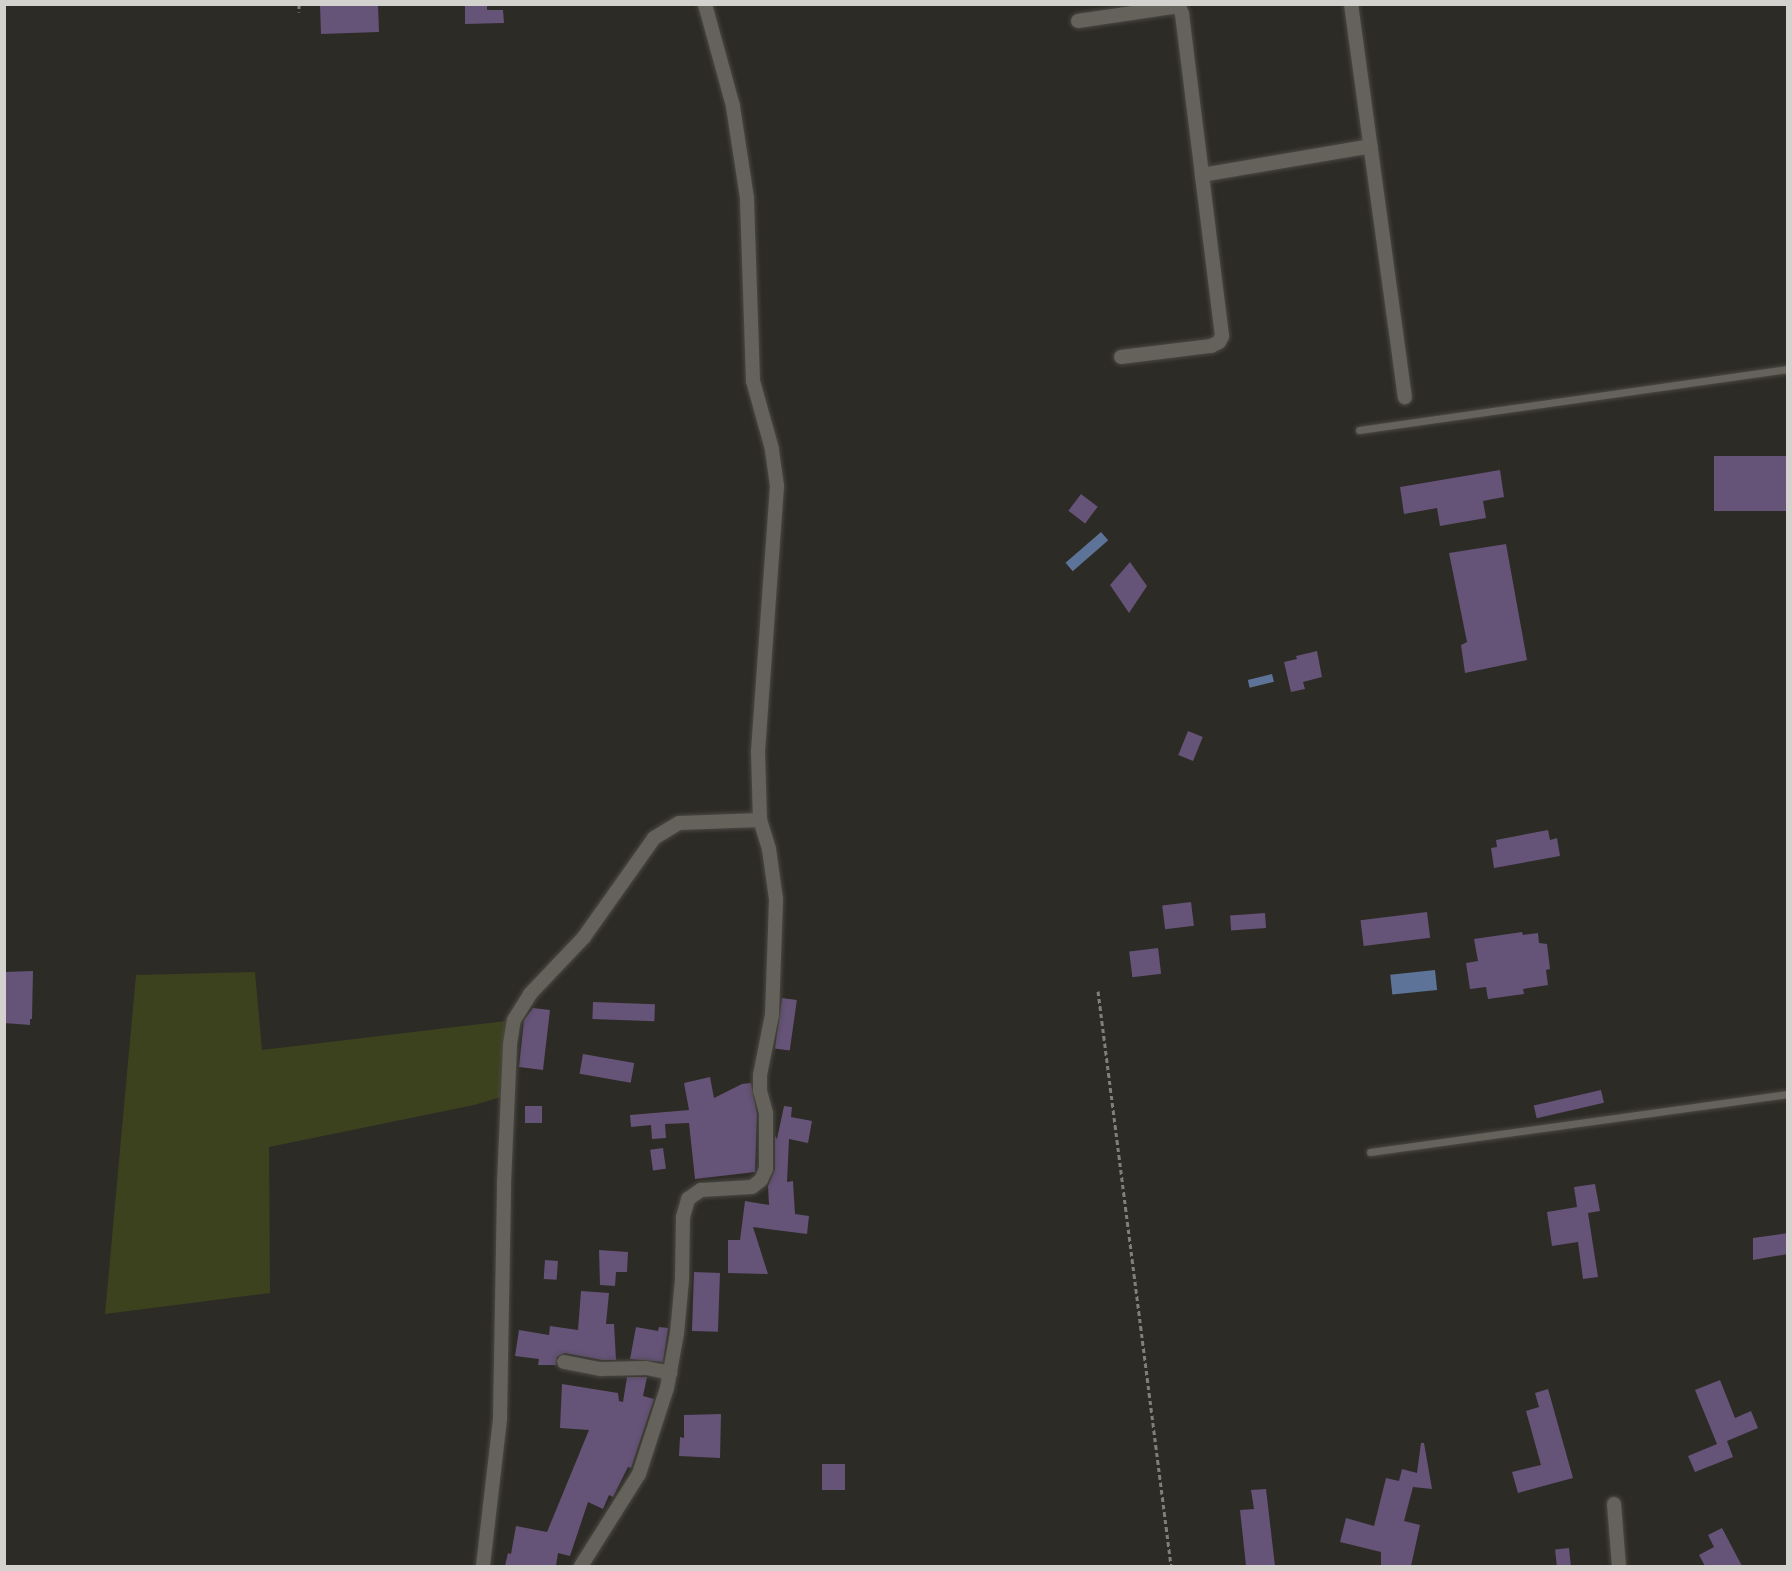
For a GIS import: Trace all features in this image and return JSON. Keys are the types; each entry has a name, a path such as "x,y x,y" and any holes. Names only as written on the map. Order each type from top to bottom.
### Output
{"street":[{"path":"581,1566 639,1474 671,1373 682,1280 683,1217 688,1199 701,1190 752,1187 758,1184 765,1169 766,1113 760,1091 760,1075 772,1015 776,899 769,849 760,820 758,751 777,486 772,449 753,381 747,198 733,105 705,4"},
{"path":"1351,4 1405,397"},
{"path":"1078,21 1179,6 1182,14 1222,336 1219,342 1211,346 1121,357"},
{"path":"1202,175 1371,146"},
{"path":"483,1566 500,1418 504,1183 510,1044 514,1020 530,994 584,937 654,838 679,823 760,820"},
{"path":"564,1362 601,1369 646,1368 671,1373"},
{"path":"1614,1504 1619,1566"}],"lane":[{"path":"1359,430 1788,369"},
{"path":"1370,1152 1788,1094"}],"path":[{"path":"299,4 299,12"},
{"path":"1098,991 1172,1566"}],"green space":[{"path":"255,972 262,1050 514,1020 508,1095 474,1105 269,1147 270,1293 105,1314 136,975"}],"water":[{"path":"1101,532 1108,540 1073,571 1066,563"},
{"path":"1272,674 1274,682 1250,688 1248,680"},
{"path":"1435,970 1437,990 1392,995 1390,975"}],"building":[{"path":"378,4 379,32 321,34 320,6"},
{"path":"465,4 487,4 487,10 503,10 504,23 465,24"},
{"path":"1714,456 1788,456 1788,511 1714,511"},
{"path":"1500,470 1504,497 1483,501 1486,518 1440,526 1437,508 1404,514 1400,487"},
{"path":"1081,494 1098,507 1085,523 1068,511"},
{"path":"1506,544 1527,660 1465,673 1461,645 1467,642 1449,553"},
{"path":"1130,562 1147,586 1129,613 1110,585"},
{"path":"1317,651 1322,677 1303,682 1305,689 1291,692 1284,662 1297,659 1296,656"},
{"path":"1188,731 1203,737 1193,761 1178,755"},
{"path":"1548,830 1550,840 1557,838 1560,856 1494,868 1491,848 1497,847 1496,840"},
{"path":"1191,902 1194,926 1165,929 1162,906"},
{"path":"1427,912 1430,938 1364,946 1360,920"},
{"path":"1265,913 1266,928 1231,930 1230,915"},
{"path":"1522,932 1523,935 1538,933 1539,943 1547,944 1550,969 1546,970 1548,985 1523,989 1524,994 1488,999 1486,987 1470,989 1466,963 1478,961 1474,939"},
{"path":"1158,948 1161,974 1132,977 1129,952"},
{"path":"33,971 30,1025 4,1023 4,972"},
{"path":"782,998 797,1000 790,1051 775,1049"},
{"path":"593,1002 655,1004 654,1021 592,1019"},
{"path":"533,1008 550,1010 543,1070 519,1067 524,1020"},
{"path":"583,1054 634,1063 631,1083 580,1074"},
{"path":"710,1077 714,1098 742,1084 751,1083 757,1114 755,1172 695,1179 689,1123 665,1124 666,1138 652,1139 651,1125 631,1127 630,1115 689,1110 684,1083"},
{"path":"1601,1090 1604,1103 1537,1118 1534,1106"},
{"path":"525,1106 542,1106 542,1123 525,1123"},
{"path":"784,1106 792,1107 791,1117 812,1121 808,1143 789,1139 787,1182 793,1181 795,1214 809,1216 807,1234 753,1227 768,1274 728,1273 728,1240 740,1240 745,1201 769,1205 768,1186 775,1169 775,1136 777,1139"},
{"path":"663,1148 666,1169 653,1171 650,1150"},
{"path":"1595,1184 1600,1211 1588,1213 1598,1277 1583,1279 1578,1242 1552,1246 1547,1212 1577,1207 1574,1187"},
{"path":"1788,1233 1788,1254 1753,1260 1753,1238"},
{"path":"599,1250 628,1252 627,1272 616,1272 615,1286 600,1285"},
{"path":"545,1260 558,1261 557,1280 544,1279"},
{"path":"694,1272 720,1273 718,1332 692,1331"},
{"path":"581,1291 609,1293 606,1324 614,1324 616,1360 602,1360 565,1353 557,1357 556,1365 538,1365 539,1359 515,1356 519,1330 549,1335 550,1326 578,1330"},
{"path":"636,1327 658,1331 659,1327 668,1328 663,1362 630,1359"},
{"path":"627,1377 647,1377 643,1396 654,1399 631,1468 628,1467 613,1497 609,1495 603,1509 588,1502 570,1556 558,1553 556,1566 505,1566 508,1553 511,1554 516,1526 547,1532 589,1430 560,1428 562,1384 618,1393 619,1401 623,1402"},
{"path":"1720,1380 1735,1418 1751,1411 1758,1428 1727,1441 1733,1457 1695,1472 1688,1456 1717,1444 1695,1390"},
{"path":"1548,1389 1573,1478 1518,1493 1512,1472 1541,1465 1526,1411 1539,1407 1535,1393"},
{"path":"721,1414 720,1458 679,1456 680,1437 684,1438 684,1415"},
{"path":"1421,1443 1424,1443 1432,1489 1413,1487 1404,1521 1420,1525 1411,1566 1381,1566 1381,1552 1340,1542 1346,1518 1374,1526 1386,1478 1399,1481 1402,1469 1417,1473"},
{"path":"822,1464 845,1464 845,1490 822,1490"},
{"path":"1266,1489 1275,1566 1246,1566 1240,1510 1254,1509 1251,1490"},
{"path":"1722,1528 1742,1566 1705,1566 1699,1555 1714,1547 1708,1535"},
{"path":"1569,1548 1571,1566 1557,1566 1555,1549"}]}
